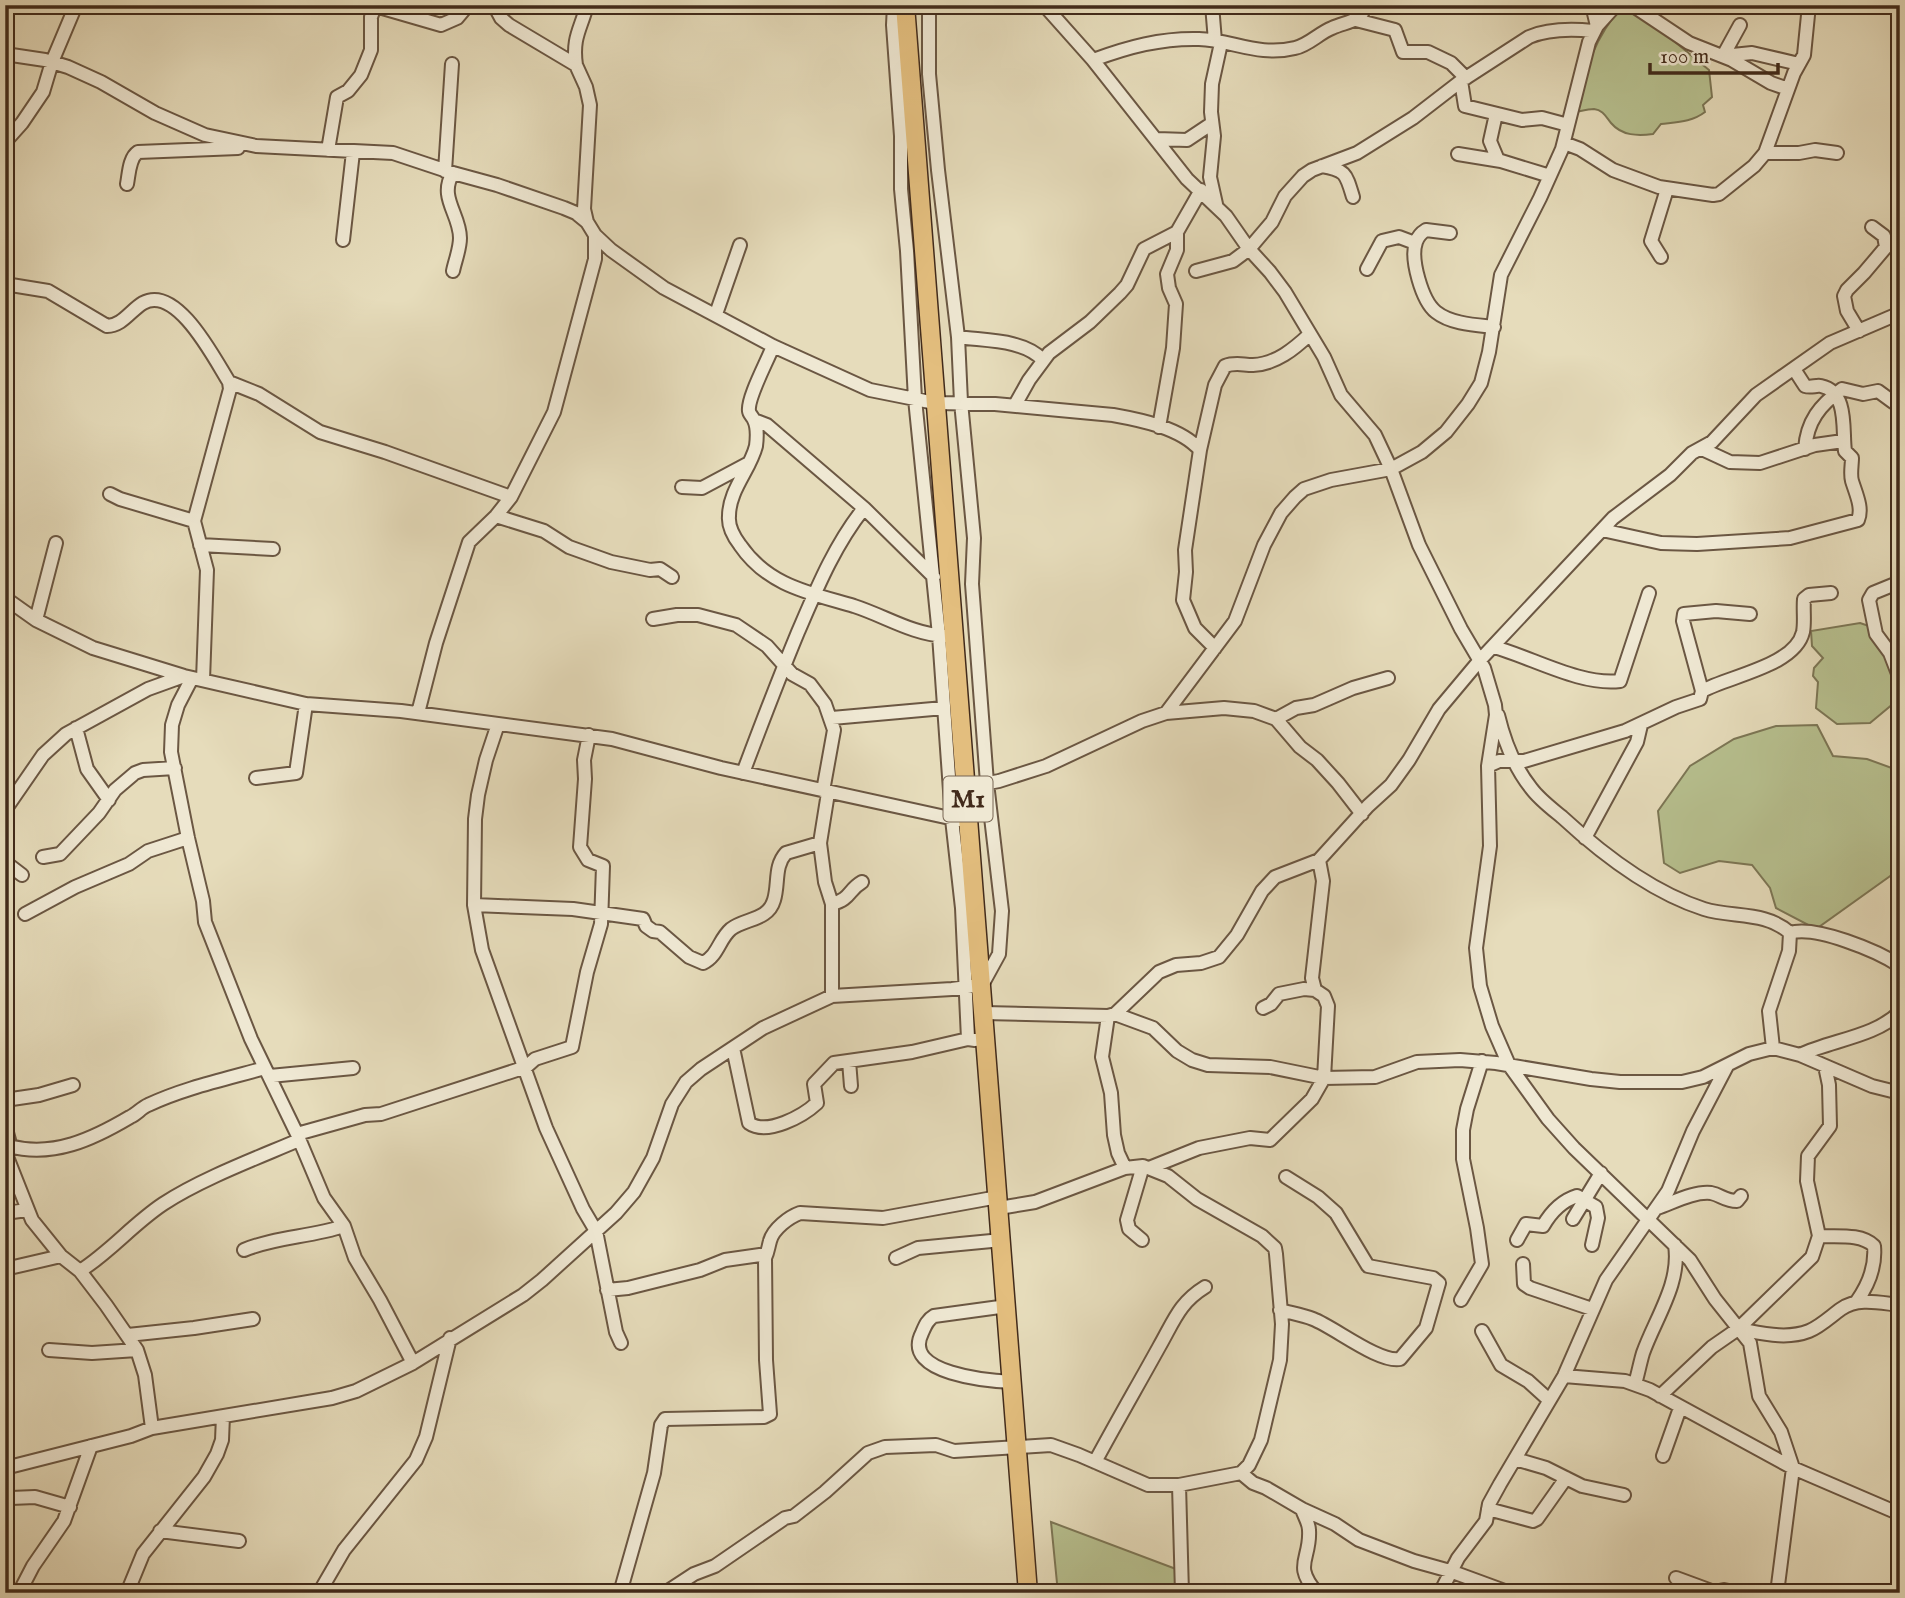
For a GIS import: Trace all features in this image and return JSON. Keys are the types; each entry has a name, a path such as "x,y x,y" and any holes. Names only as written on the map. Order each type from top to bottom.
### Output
{"highway":[{"name":"M1","path":"905,5 950,590 947,636 967,786 960,820 973,987 984,1013 977,1040 1002,1240 1028,1593"}],"street":[{"path":"5,142 43,92 52,62 75,9 88,5"},
{"path":"328,150 337,97 348,91 361,75 371,50 371,17 374,6 441,25 457,18 468,5"},
{"path":"494,5 501,18 509,25 576,65"},
{"path":"587,5 577,31 574,51 590,105 584,209 587,222 595,235 611,250 653,280 774,346 870,390 935,402 1091,411 1130,418 1188,439 1200,450"},
{"path":"5,598 36,620 93,648 193,678 306,704 418,713 589,735 642,745 825,792 960,820 944,708 947,636 933,576 915,399 901,189 894,5"},
{"path":"733,1048 749,1123 765,1128 799,1118 817,1103 814,1084 834,1063 977,1040 973,987 999,954 1002,911 987,783 972,584 974,538 961,402 958,337 929,74 929,5"},
{"path":"1044,5 1093,60 1187,179 1217,205 1249,249 1270,272 1324,356 1341,395 1375,435 1419,545 1461,629 1480,660 1501,728 1515,762 1531,789 1585,838 1625,869 1683,901 1707,910 1762,918 1782,926 1790,933"},
{"path":"1212,5 1218,42 1212,84 1213,136 1210,177 1217,205"},
{"path":"1093,60 1146,42 1198,39 1245,49 1270,51 1294,48 1332,28 1356,20 1361,17 1366,5"},
{"path":"1592,5 1595,29"},
{"path":"1166,713 1235,621 1264,545 1281,513 1295,496 1304,489 1331,480 1391,470 1422,452 1446,432 1468,404 1480,383 1494,327 1501,275 1564,143 1583,58 1595,29 1616,5"},
{"path":"1633,5 1689,43 1788,89"},
{"path":"1564,143 1580,149 1613,170 1667,189 1719,194 1754,166 1765,153 1788,89 1804,55 1809,5"},
{"path":"1356,20 1392,28 1397,32 1403,52 1428,52 1451,62 1464,79 1465,106 1522,120 1551,119 1568,125"},
{"path":"1723,57 1740,25"},
{"path":"1196,271 1233,261 1249,249 1272,222 1285,197 1303,176 1321,166 1357,153 1413,118 1464,79 1537,33 1595,29"},
{"path":"1723,57 1752,53 1799,64"},
{"path":"5,54 52,62 101,82 193,131 256,146"},
{"path":"452,64 447,188 460,235 453,271"},
{"path":"1496,114 1490,141 1498,160"},
{"path":"1157,139 1187,139 1211,124"},
{"path":"127,184 131,161 138,152 256,146 393,153 449,172 497,184 576,213 587,222"},
{"path":"1765,153 1815,150 1836,153"},
{"path":"343,240 353,152"},
{"path":"1458,154 1498,160 1550,176"},
{"path":"1321,166 1342,171 1353,197"},
{"path":"1661,257 1651,241 1667,189"},
{"path":"1159,427 1176,304 1169,288 1167,274 1177,250 1177,232 1201,190"},
{"path":"1859,331 1847,311 1844,296 1847,289 1886,247 1884,236 1872,227"},
{"path":"1450,233 1426,230 1415,243 1418,275 1423,292 1433,310 1453,320 1494,327"},
{"path":"1015,405 1043,360 1090,322 1120,293 1144,249 1177,232"},
{"path":"418,713 463,554 469,542 496,516 510,496 554,412 595,259 595,235"},
{"path":"1367,269 1382,241 1399,237 1415,243"},
{"path":"716,314 740,245"},
{"path":"5,284 48,291 107,326 117,324 146,302 161,301 186,318 205,341 229,382 230,389 194,521 207,570 193,678 178,705 172,726 171,752 203,901 205,922 251,1039 324,1198 344,1226 355,1258 413,1363"},
{"path":"1125,1168 1114,1135 1111,1093 1102,1057 1111,1015 1159,972 1176,965 1200,963 1219,957 1237,935 1262,891 1275,877 1319,860 1391,785 1439,709 1480,660 1613,518 1670,475 1685,459 1712,442 1756,395 1830,343 1900,313"},
{"path":"1215,648 1203,639 1195,628 1183,600 1186,543 1200,450 1215,385 1221,370 1231,363 1256,365 1282,357 1310,334"},
{"path":"958,337 1017,346 1037,353 1043,360"},
{"path":"774,346 750,401 749,412 754,420 757,439 729,516 735,538 748,558 789,587 857,607 913,630 947,636"},
{"path":"1602,530 1661,543 1697,544 1790,538 1858,520 1860,512 1853,483 1852,458 1845,451 1843,441 1842,410 1834,395 1819,386 1805,386 1794,369"},
{"path":"229,382 259,394 320,432 510,496"},
{"path":"1805,449 1809,424 1816,412 1842,389 1863,394 1878,391 1900,404"},
{"path":"754,420 767,425 864,508 950,590"},
{"path":"1702,449 1730,462 1746,464 1760,463 1843,441"},
{"path":"682,487 702,488 747,464"},
{"path":"110,494 194,521"},
{"path":"743,773 813,596 838,544 864,508"},
{"path":"496,516 544,531 569,547 611,562 650,570 660,569 672,578"},
{"path":"36,620 56,543"},
{"path":"200,545 273,549"},
{"path":"1900,582 1873,593 1869,600 1876,634 1890,653 1900,679"},
{"path":"1494,646 1549,669 1598,680 1620,681 1649,593"},
{"path":"1702,691 1760,668 1792,651 1803,634 1804,599 1831,593"},
{"path":"1489,766 1506,760 1515,762 1641,724 1700,699 1702,691 1683,621 1684,614 1716,611 1750,614"},
{"path":"653,619 698,615 736,625 767,646 783,667 810,684 819,694 831,718 834,730 820,843 825,882 832,904 832,996"},
{"path":"5,810 43,755 76,727 148,689 193,678"},
{"path":"1276,719 1296,708 1314,705 1353,688 1388,678"},
{"path":"256,778 296,773 306,704"},
{"path":"1495,705 1489,766 1490,846 1478,926 1477,957 1485,1006 1508,1065 1560,1132 1601,1173 1652,1213 1675,1245 1690,1260 1749,1343 1759,1396 1781,1432 1793,1468 1777,1593"},
{"path":"831,718 944,708"},
{"path":"967,786 1046,766 1142,721 1166,713 1224,708 1254,711 1276,719 1300,747 1317,760 1338,783 1362,814"},
{"path":"498,724 478,795 475,819 474,905 482,950 546,1128 596,1231 616,1332 621,1343"},
{"path":"1585,838 1637,742 1641,724"},
{"path":"76,727 87,769 109,800"},
{"path":"80,1271 167,1202 298,1137 365,1115 381,1114 526,1067 535,1059 572,1047 602,913 603,866 588,860 580,847 584,760 589,735"},
{"path":"43,857 60,854 115,790 139,771 175,768"},
{"path":"25,914 75,887 129,864 148,851 188,838"},
{"path":"474,905 523,906 643,919 646,926 660,932 689,957 703,962 713,956 730,930 761,917 770,908 774,900 780,861 786,853 820,843"},
{"path":"1315,990 1312,978 1323,880 1319,860"},
{"path":"5,862 22,875"},
{"path":"832,904 844,901 856,885 862,882"},
{"path":"1790,933 1808,933 1862,946 1886,956 1900,966"},
{"path":"1773,1048 1769,1011 1789,951 1790,933"},
{"path":"5,1468 152,1428 332,1398 356,1391 413,1363 523,1295 616,1213 634,1192 653,1158 672,1104 686,1082 733,1048 763,1028 832,996 973,987"},
{"path":"620,1593 654,1473 661,1425 665,1419 753,1417 770,1414 766,1360 765,1258 769,1251 770,1238 790,1216 800,1213 883,1218 1044,1199 1125,1168 1146,1167 1199,1148 1250,1138 1270,1140 1312,1100 1324,1078 1328,1006 1324,996 1315,990 1285,992 1263,1008"},
{"path":"1800,1055 1824,1044 1883,1025 1900,1012"},
{"path":"984,1013 1111,1015 1153,1028 1177,1051 1208,1065 1270,1067 1324,1078 1375,1077 1432,1059 1482,1061 1591,1079 1642,1083 1682,1082 1773,1048 1800,1055 1872,1087 1900,1093"},
{"path":"849,1061 851,1086"},
{"path":"1461,1300 1482,1264 1463,1160 1463,1140 1467,1109 1482,1061"},
{"path":"1440,1593 1450,1571 1486,1521 1488,1509 1564,1376 1606,1280 1668,1191 1693,1130 1727,1066"},
{"path":"1660,1395 1712,1347 1738,1329 1812,1257 1819,1236 1807,1181 1808,1156 1830,1126 1829,1085 1825,1066"},
{"path":"7,1153 72,1146 133,1116 144,1106 174,1094 268,1072 353,1068"},
{"path":"5,1100 39,1096 73,1085"},
{"path":"5,1125 7,1153 32,1220 61,1256 80,1271 137,1350 145,1375 152,1428"},
{"path":"1142,1240 1129,1229 1127,1220 1146,1167"},
{"path":"665,1593 694,1574 715,1566 785,1518 794,1516 874,1449 936,1445 954,1451 1051,1445 1148,1485 1178,1485 1241,1473 1256,1451 1264,1430 1280,1360 1282,1341 1275,1248 1253,1230 1197,1199 1168,1176 1146,1167"},
{"path":"1573,1219 1601,1173"},
{"path":"1280,1310 1314,1319 1394,1360 1405,1355 1426,1328 1439,1283 1433,1278 1368,1266 1336,1213 1318,1197 1286,1177"},
{"path":"1652,1213 1696,1195 1712,1193 1727,1201 1737,1201 1741,1196"},
{"path":"1517,1240 1526,1224 1543,1226 1550,1213 1567,1199 1577,1196 1596,1208 1598,1218 1592,1245"},
{"path":"5,1213 27,1210"},
{"path":"244,1250 256,1245 328,1232 344,1226"},
{"path":"1819,1236 1861,1239 1874,1246 1874,1266 1857,1301"},
{"path":"896,1258 918,1248 1002,1240"},
{"path":"1635,1384 1643,1353 1678,1264 1675,1245"},
{"path":"607,1290 628,1288 700,1270 725,1260 760,1255 765,1258"},
{"path":"5,1269 61,1256"},
{"path":"1523,1264 1524,1284 1530,1288 1592,1309"},
{"path":"1096,1462 1168,1328 1188,1298 1205,1287"},
{"path":"1738,1329 1782,1336 1798,1334 1810,1331 1857,1301 1900,1305"},
{"path":"1007,1306 934,1315 929,1319 917,1346 934,1365 950,1372 971,1379 1013,1382"},
{"path":"128,1335 253,1319"},
{"path":"1482,1331 1501,1365 1528,1381 1549,1400"},
{"path":"319,1593 344,1550 408,1472 422,1448 450,1338"},
{"path":"49,1350 92,1353 137,1350"},
{"path":"1564,1376 1635,1384 1793,1468 1900,1514"},
{"path":"1663,1456 1680,1408"},
{"path":"127,1593 143,1554 204,1477 217,1454 222,1440 223,1416"},
{"path":"19,1593 27,1575 64,1521 91,1446"},
{"path":"1515,1460 1546,1468 1581,1486 1623,1495"},
{"path":"1241,1473 1253,1483 1376,1547 1510,1593"},
{"path":"1488,1509 1533,1521 1566,1478"},
{"path":"1178,1485 1182,1593"},
{"path":"11,1499 35,1497 70,1507"},
{"path":"1302,1509 1309,1533 1304,1574 1317,1593"},
{"path":"160,1531 239,1541"},
{"path":"1676,1578 1714,1592 1724,1590 1738,1593"}],"green space":[{"path":"1623,5 1651,22 1709,70 1712,97 1703,105 1705,112 1690,120 1661,124 1653,134 1642,135 1620,130 1597,110 1576,112 1592,55 1613,17"},
{"path":"1860,623 1869,626 1897,678 1900,698 1870,723 1837,724 1816,708 1818,682 1813,676 1814,668 1823,658 1812,646 1811,631"},
{"path":"1817,725 1833,756 1867,759 1900,771 1900,869 1816,929 1776,908 1770,888 1752,865 1719,861 1680,873 1664,863 1658,811 1690,766 1734,739 1776,726"},
{"path":"1051,1522 1176,1569 1178,1593 1058,1593"}]}
